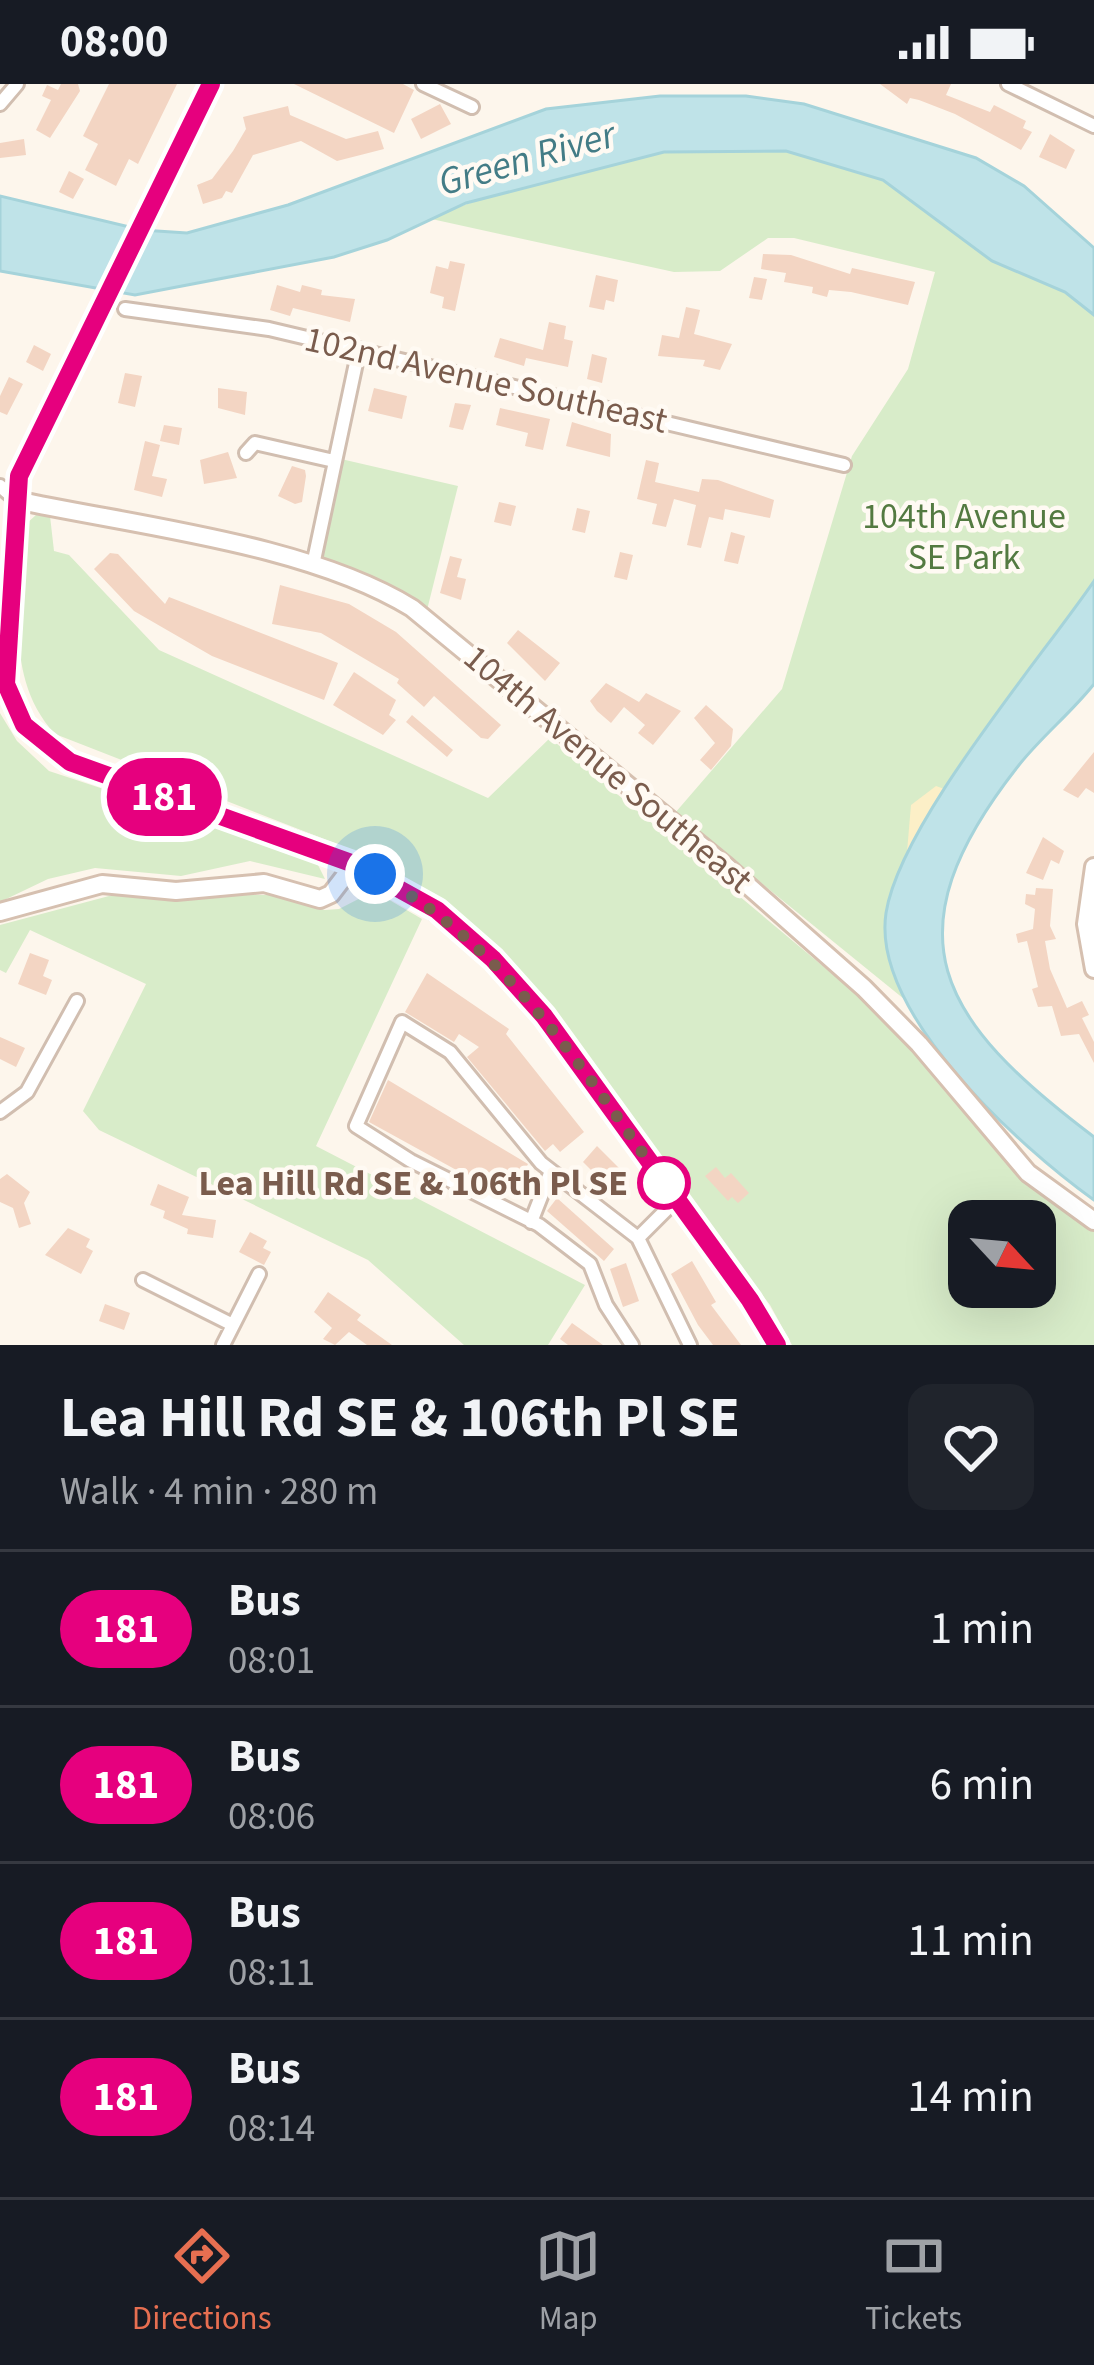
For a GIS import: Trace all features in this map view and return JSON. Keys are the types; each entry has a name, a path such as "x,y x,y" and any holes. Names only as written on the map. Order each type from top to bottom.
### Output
{"street":[{"path":"0,104 17,84"},
{"path":"211,84 26,456 16,500 6,684 36,739 104,777 354,864 427,903 493,959 544,1016 777,1345"},
{"path":"424,84 472,107"},
{"path":"1008,84 1094,126"},
{"name":"102nd Avenue Southeast","path":"125,309 269,329 844,464"},
{"path":"313,565 359,350"},
{"path":"247,454 255,443 334,461"},
{"path":"0,486 16,500"},
{"name":"104th Avenue Southeast","path":"16,500 313,565 366,582 412,608 726,866 887,1011 1028,1173 1094,1221"},
{"path":"0,912 102,884 176,891 264,883 320,899 333,892 354,864"},
{"path":"1094,866 1086,924 1094,969"},
{"path":"0,1112 27,1092 77,1001"},
{"path":"632,1345 606,1305 590,1264 531,1222 411,1162 356,1126 402,1022 450,1052 551,1171 638,1238 690,1345"},
{"path":"531,1222 551,1171"},
{"path":"638,1238 676,1200"},
{"path":"223,1345 259,1274"},
{"path":"143,1280 233,1325"}],"green space":[{"name":"104th Avenue SE Park","path":"786,151 883,180 992,261 1065,292 1094,315 1094,581 907,852 886,914 886,943 904,999 675,813 782,689 852,456 908,369 935,272 794,238 768,238 720,271 674,272 427,218 508,190 664,152"},
{"path":"341,459 458,486 427,610 379,581 320,559"},
{"path":"36,515 50,516 54,551 69,555 159,650 488,798 550,738 891,1023 1005,1158 1050,1200 948,1200 948,1308 1056,1308 1056,1204 1094,1230 1094,1345 792,1345 770,1305 501,953 438,899 365,855 55,734 27,687 19,607 26,524"},
{"path":"0,713 17,741 49,771 298,853 316,861 325,879 250,861 181,876 95,868 48,879 0,902"},
{"path":"374,891 422,919 316,1146 585,1285 548,1345 464,1345 368,1260 99,1130 83,1111 146,984 30,930 6,973 0,970 0,925 109,896 273,895 325,910 339,909"}],"sand":[{"path":"936,786 947,790 907,852 911,805"}],"water":[{"name":"Green River","path":"660,96 746,96 804,104 976,158 1024,186 1094,248 1094,315 1065,292 992,261 883,180 786,151 664,152 466,203 387,240 334,257 135,295 0,271 0,196 142,230 187,233 288,205 546,109"},
{"path":"1094,581 1094,684 1019,765 977,825 952,879 943,927 948,971 967,1013 998,1054 1094,1137 1094,1200 992,1112 926,1034 902,993 888,952 886,913 897,876 943,790"}],"building":[{"path":"61,84 78,84 80,91 50,138 36,130 51,100 42,96 47,85 58,90"},
{"path":"109,84 177,84 138,164 129,159 116,186 85,170 98,144 83,136"},
{"path":"294,84 403,84 414,90 394,133"},
{"path":"880,84 951,84 946,95 990,112 994,105 1026,121 1023,128 1032,132 1021,150 955,114 910,98 907,104"},
{"path":"440,104 451,124 421,139 411,119"},
{"path":"288,106 290,115 346,139 378,131 384,149 337,161 301,141 253,155 232,193 226,191 222,198 203,204 197,185 212,179 233,151 246,129 243,117"},
{"path":"1050,134 1075,150 1066,169 1039,157"},
{"path":"24,139 26,155 0,158 0,143"},
{"path":"69,171 84,179 73,199 59,192"},
{"path":"763,254 791,255 850,274 852,268 915,282 908,305 851,292 829,290 827,297 812,293 813,287 784,282 786,273 761,269"},
{"path":"450,261 465,264 455,311 442,308 444,297 430,293 436,266 448,269"},
{"path":"596,275 618,280 614,302 606,300 604,310 589,307"},
{"path":"754,277 767,279 762,300 749,298"},
{"path":"277,285 300,292 302,285 322,290 321,295 355,299 350,322 293,308 290,316 270,310"},
{"path":"686,307 700,310 694,334 732,344 720,370 703,366 705,360 658,356 662,335 679,338"},
{"path":"549,322 566,326 564,339 573,341 568,367 526,358 524,366 494,357 500,338 543,350"},
{"path":"34,345 51,354 43,371 26,362"},
{"path":"592,354 607,358 602,383 587,379"},
{"path":"125,373 142,376 135,407 118,403"},
{"path":"9,377 23,384 7,415 0,412 0,396"},
{"path":"218,388 247,392 245,415 218,408"},
{"path":"374,388 407,396 402,419 368,411"},
{"path":"455,403 471,405 463,430 449,427"},
{"path":"500,408 550,419 543,450 525,446 528,433 496,425"},
{"path":"572,422 611,434 610,457 566,446"},
{"path":"164,425 182,428 179,445 160,441"},
{"path":"145,441 160,445 152,476 167,479 162,497 134,490"},
{"path":"228,452 237,478 204,484 200,460"},
{"path":"646,460 659,463 655,482 699,492 702,479 718,480 774,500 770,518 725,509 723,520 709,517 701,548 687,545 696,505 674,499 666,527 652,524 657,504 637,499"},
{"path":"292,466 305,470 306,476 302,502 295,504 278,496"},
{"path":"499,502 516,506 511,526 494,522"},
{"path":"577,508 590,511 585,533 572,530"},
{"path":"731,532 745,536 738,564 724,561"},
{"path":"620,552 633,555 627,580 614,577"},
{"path":"110,553 118,554 165,604 169,597 338,663 324,700 212,656 134,611 94,569"},
{"path":"450,556 462,559 457,577 466,579 461,600 440,593"},
{"path":"280,585 349,604 396,632 501,725 488,739 481,738 434,696 424,707 397,683 399,679 321,633 272,624"},
{"path":"518,630 560,663 545,681 507,643"},
{"path":"354,672 396,700 389,715 396,720 383,735 333,705"},
{"path":"606,683 639,702 646,693 681,711 653,745 638,733 645,725 624,707 611,723 597,711 590,701"},
{"path":"706,705 733,729 731,746 711,770 700,760 715,743 694,718"},
{"path":"412,715 453,750 447,757 406,722"},
{"path":"1094,752 1094,793 1086,788 1078,798 1063,790"},
{"path":"1043,837 1064,851 1059,864 1051,860 1043,880 1026,873"},
{"path":"1036,888 1053,889 1050,926 1056,939 1045,941 1050,969 1067,1008 1082,1001 1089,1015 1082,1018 1094,1042 1094,1063 1079,1034 1061,1036 1052,1006 1038,1007 1032,989 1038,987 1027,941 1018,943 1016,934 1033,929 1035,909 1025,904 1026,894 1035,895"},
{"path":"30,953 49,960 43,976 52,980 46,995 18,984"},
{"path":"427,973 509,1029 506,1034 584,1132 560,1152 553,1144 545,1151 467,1057 479,1047 459,1034 454,1042 405,1012"},
{"path":"0,1037 25,1048 16,1067 0,1059"},
{"path":"388,1080 528,1164 515,1191 505,1186 500,1194 369,1122"},
{"path":"597,1146 621,1170 607,1186 583,1162"},
{"path":"716,1167 725,1178 731,1173 749,1193 738,1203 732,1197 728,1201 705,1176"},
{"path":"7,1174 30,1192 24,1203 31,1224 19,1228 13,1208 0,1202 0,1179"},
{"path":"158,1184 189,1197 182,1215 216,1220 213,1238 187,1234 188,1229 163,1218 165,1211 150,1205"},
{"path":"557,1198 614,1249 604,1261 547,1211"},
{"path":"68,1228 90,1239 86,1247 93,1251 81,1274 45,1255"},
{"path":"250,1232 267,1241 263,1248 271,1252 264,1265 239,1252"},
{"path":"692,1261 716,1302 711,1305 741,1345 713,1345 698,1325 671,1274"},
{"path":"626,1263 639,1301 623,1307 610,1269"},
{"path":"328,1292 392,1345 367,1345 349,1332 335,1345 323,1339 332,1328 314,1312"},
{"path":"105,1304 130,1313 124,1330 99,1321"},
{"path":"572,1323 603,1345 568,1345 560,1339"}],"bus line":[{"name":"181","path":"211,84 19,476 4,652 13,706 36,739 70,762 354,864 416,896 460,929 544,1016 750,1300 777,1345"}],"place":[{"name":"Lea Hill Rd SE & 106th Pl SE","path":"664,1183"}],"route":[{"path":"375,874 437,910 493,959 544,1016 676,1200 664,1183"}]}
